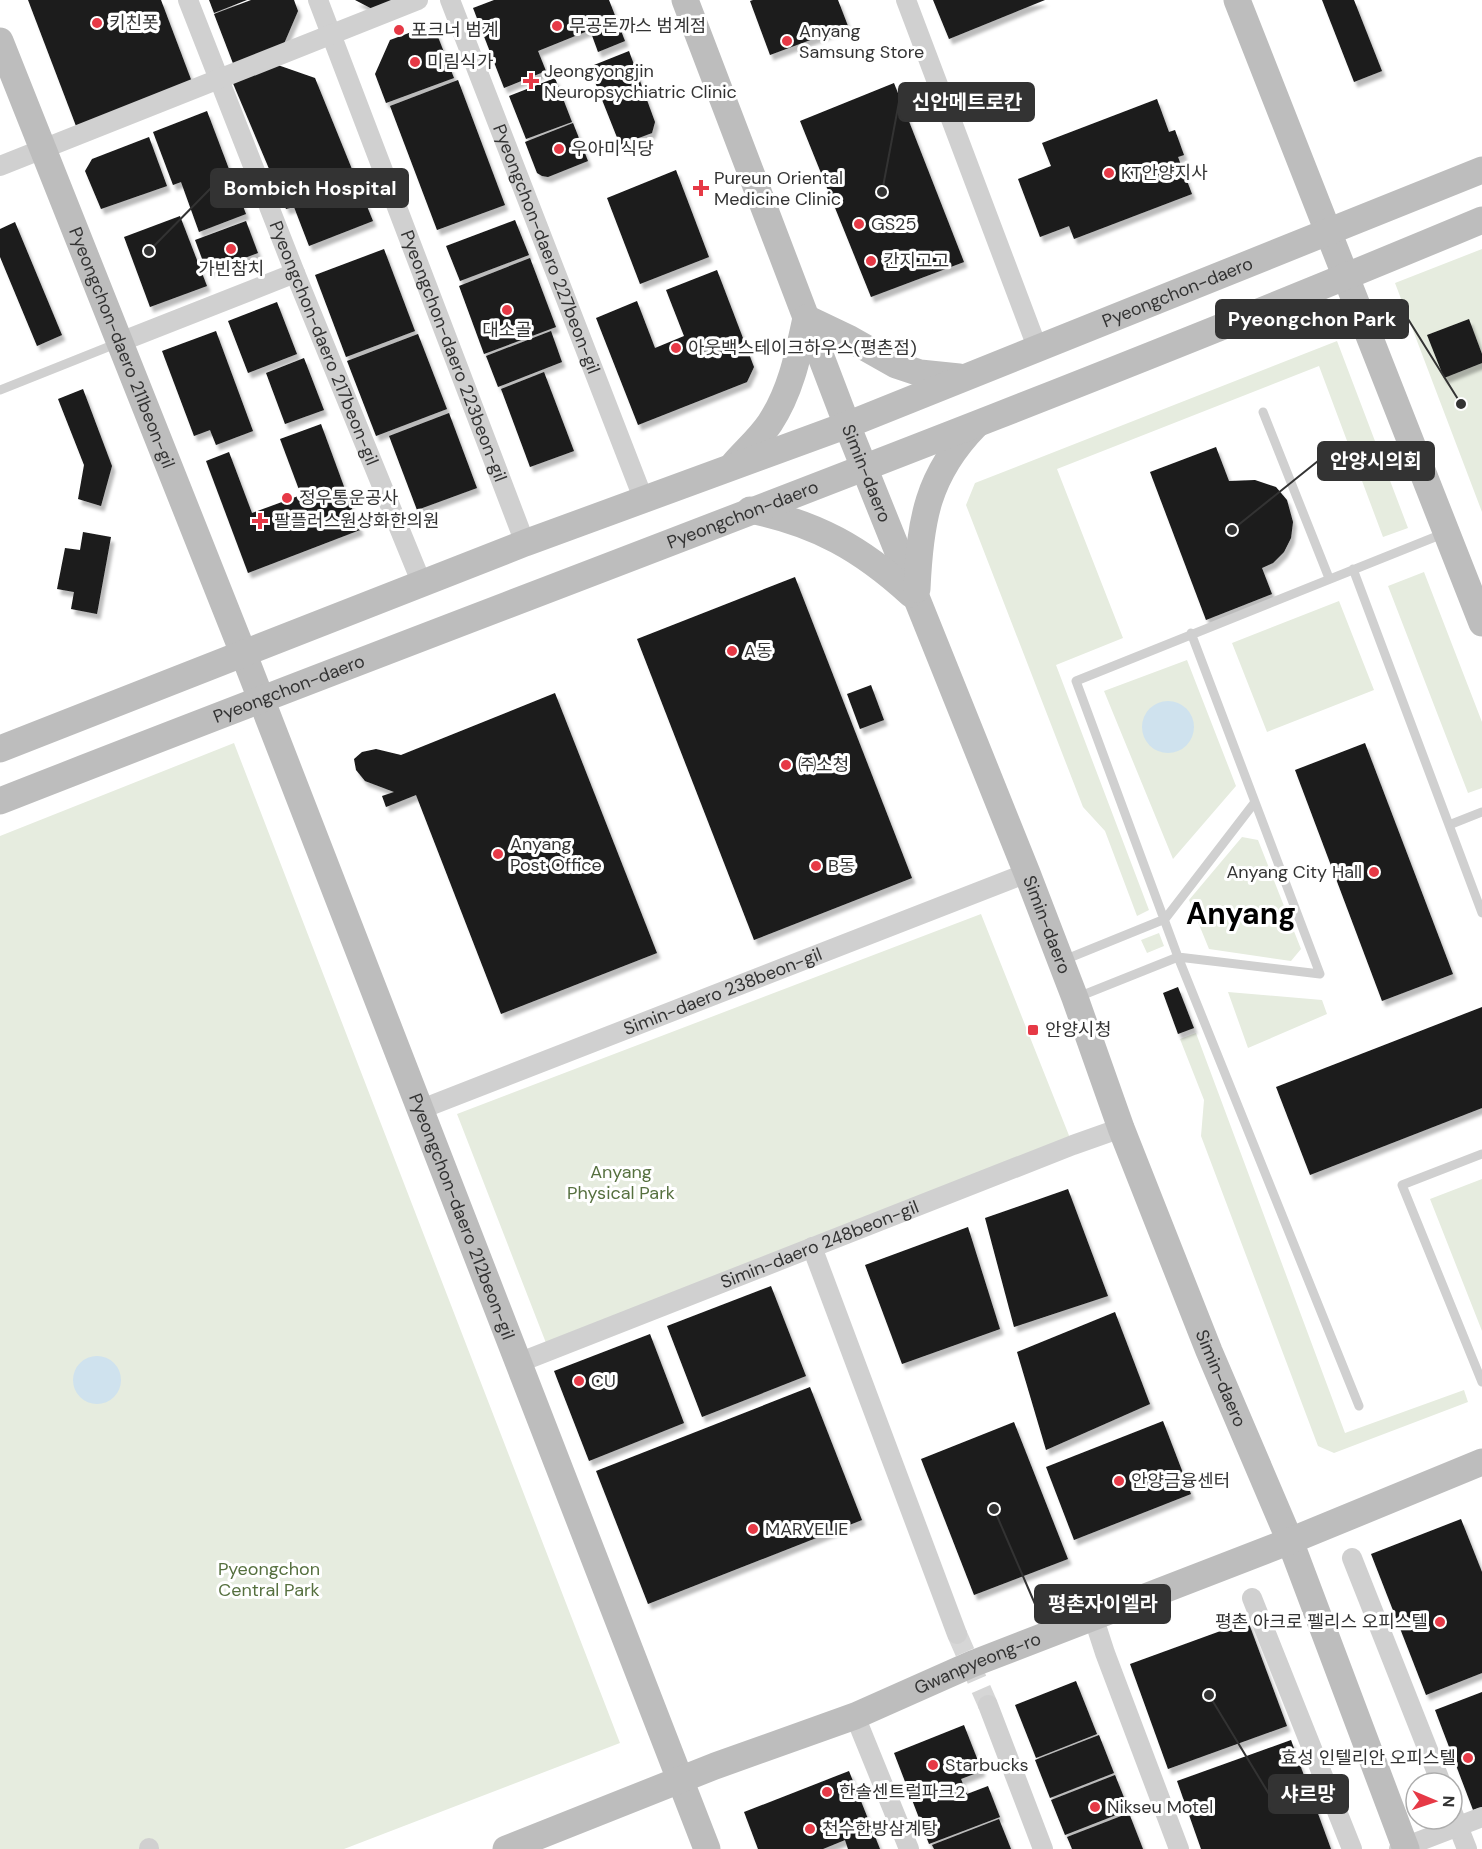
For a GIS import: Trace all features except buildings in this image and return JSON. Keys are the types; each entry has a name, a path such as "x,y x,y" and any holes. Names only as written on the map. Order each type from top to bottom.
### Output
{"street":[{"name":"Pyeongchon-daero 217beon-gil","path":"188,0 295,273 422,584"},
{"name":"Pyeongchon-daero 223beon-gil","path":"318,0 525,543"},
{"path":"0,166 418,0"},
{"name":"Pyeongchon-daero 227beon-gil","path":"450,0 643,498"},
{"name":"Simin-daero","path":"685,0 863,467 1027,873 1075,998 1121,1128 1209,1351 1290,1541 1403,1848"},
{"path":"906,0 1037,347"},
{"path":"1237,0 1482,623"},
{"name":"Pyeongchon-daero 211beon-gil","path":"0,41 244,655"},
{"name":"Pyeongchon-daero","path":"0,749 525,543 847,425 1184,287 1329,233 1482,170"},
{"name":"Pyeongchon-daero","path":"0,801 981,421 1346,277 1482,220"},
{"path":"120,342 295,273"},
{"path":"732,466 768,425 779,407 794,370 806,318 896,365 920,373 962,378"},
{"path":"917,599 920,533 935,480 959,443 981,421"},
{"path":"750,510 782,516 820,530 879,565 917,599"},
{"name":"Pyeongchon-daero 212beon-gil","path":"244,655 707,1849"},
{"name":"Simin-daero 238beon-gil","path":"419,1110 973,892 1027,873"},
{"name":"Simin-daero 248beon-gil","path":"518,1363 1121,1128"},
{"path":"812,1247 957,1634"},
{"name":"Gwanpyeong-ro","path":"506,1849 680,1780 855,1716 972,1664 1290,1541 1481,1464"},
{"path":"1352,1558 1436,1771"},
{"path":"1252,1598 1352,1849"},
{"path":"1093,1616 1179,1849"},
{"path":"987,1705 1043,1849"},
{"path":"855,1716 909,1849"},
{"path":"1464,1818 1482,1817"},
{"path":"1403,1848 1433,1831"},
{"path":"1460,1831 1467,1849"}],"lane":[{"path":"0,390 120,342"},
{"path":"1263,412 1329,578"},
{"path":"1359,1406 1178,957 1076,681 1446,532"},
{"path":"1353,569 1482,913"},
{"path":"1075,998 1178,957 1320,974 1191,633"},
{"path":"1061,962 1165,919 1255,802"},
{"path":"1449,825 1482,812"},
{"path":"1482,1154 1402,1185 1482,1382"}],"green space":[{"path":"1482,249 1482,512 1395,283"},
{"path":"1337,341 1408,528 1383,537 1319,366 1057,469 1123,638 1056,665 1149,910 1137,916 1105,831 1083,807 966,505 975,483"},
{"path":"1424,572 1482,722 1482,788 1468,793 1388,586"},
{"path":"1339,601 1374,690 1267,732 1232,643"},
{"path":"1187,660 1236,786 1173,859 1104,691"},
{"name":"Pyeongchon Central Park","path":"234,743 620,1743 344,1849 0,1849 0,836"},
{"path":"1242,837 1258,840 1301,949 1291,961 1209,949 1189,900"},
{"name":"Anyang Physical Park","path":"981,914 1070,1138 546,1343 457,1114"},
{"path":"1159,933 1164,946 1147,953 1141,940"},
{"path":"1228,992 1322,1000 1327,1014 1248,1048"},
{"path":"1196,1033 1345,1433 1464,1390 1468,1402 1334,1453 1318,1446 1201,1136 1204,1100 1180,1039"},
{"path":"1482,1179 1482,1331 1430,1199"}],"water":[{"path":"1168,701 1178,703 1186,709 1192,717 1194,727 1192,737 1186,745 1178,751 1168,753 1158,751 1150,745 1144,737 1142,727 1144,717 1150,709 1158,703"},
{"path":"97,1356 114,1363 121,1380 114,1397 97,1404 80,1397 73,1380 80,1363"}],"tunnel":[{"path":"957,1634 988,1705"}],"place":[{"name":"키친폿","path":"97,23"},
{"name":"무공돈까스 범계점","path":"557,26"},
{"name":"포크너 범계","path":"399,30"},
{"name":"Anyang Samsung Store","path":"787,41"},
{"name":"미림식가","path":"415,62"},
{"name":"Jeongyongjin Neuropsychiatric Clinic","path":"531,81"},
{"name":"우아미식당","path":"559,149"},
{"name":"KT안양지사","path":"1109,173"},
{"name":"Pureun Oriental Medicine Clinic","path":"701,188"},
{"name":"신안메트로칸","path":"882,192"},
{"name":"GS25","path":"859,224"},
{"name":"가빈참치","path":"231,249"},
{"name":"Bombich Hospital","path":"149,251"},
{"name":"칸지고고","path":"871,261"},
{"name":"대소골","path":"507,310"},
{"name":"아웃백스테이크하우스(평촌점)","path":"676,348"},
{"name":"Pyeongchon Park","path":"1461,404"},
{"name":"정우통운공사","path":"287,498"},
{"name":"팔플러스원상화한의원","path":"260,521"},
{"name":"안양시의회","path":"1232,530"},
{"name":"A동","path":"732,651"},
{"name":"㈜소청","path":"786,765"},
{"name":"Anyang Post Office","path":"498,854"},
{"name":"B동","path":"816,866"},
{"name":"Anyang City Hall","path":"1374,872"},
{"name":"안양시청","path":"1033,1030"},
{"name":"CU","path":"579,1381"},
{"name":"안양금융센터","path":"1119,1481"},
{"name":"평촌자이엘라","path":"994,1509"},
{"name":"MARVELIE","path":"753,1529"},
{"name":"평촌 아크로 펠리스 오피스텔","path":"1440,1622"},
{"name":"샤르망","path":"1209,1695"},
{"name":"효성 인텔리안 오피스텔","path":"1468,1758"},
{"name":"Starbucks","path":"933,1765"},
{"name":"한솔센트럴파크2","path":"827,1792"},
{"name":"Nikseu Motel","path":"1095,1807"},
{"name":"천수한방삼계탕","path":"810,1829"}],"district":[{"name":"Anyang","path":"1241,913"}]}
